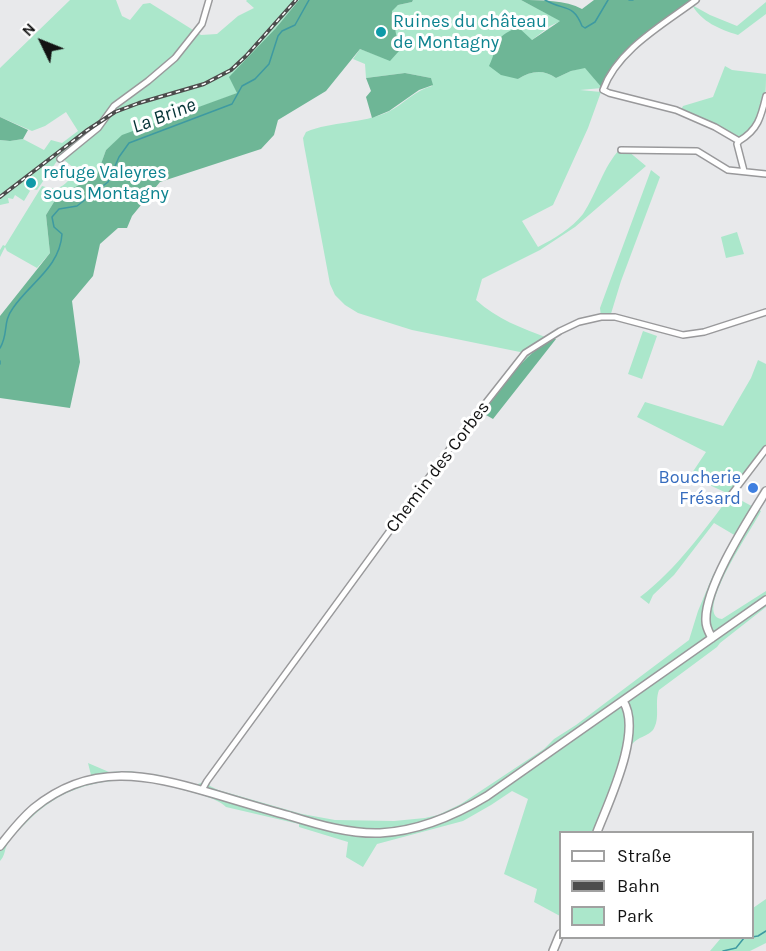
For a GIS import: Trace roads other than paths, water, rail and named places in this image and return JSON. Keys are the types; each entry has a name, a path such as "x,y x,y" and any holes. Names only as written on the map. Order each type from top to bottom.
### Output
{"main road":[{"path":"712,638 705,623 709,600 729,555 766,491"},
{"path":"0,846 22,819 39,804 63,789 90,779 111,776 145,776 345,830 378,833 419,827 453,815 487,796 766,600"},
{"path":"597,831 630,737 627,708 623,701"}],"street":[{"path":"60,159 98,128 114,106 175,58 202,24 209,0"},
{"path":"696,0 623,57 606,81 603,90 676,110 715,127 739,141"},
{"path":"744,171 737,144 755,128 760,119 766,96"},
{"path":"621,150 697,152 728,170 766,174"},
{"name":"Chemin des Corbes","path":"202,790 451,447 525,353 579,322 601,317 615,317 683,335 704,332 766,312"},
{"path":"731,495 766,449"}],"waterway":[{"name":"La Brine","path":"0,348 10,313 56,256 62,234 54,227 52,217 59,209 77,206 108,182 119,157 129,143 232,104 242,86 255,79 269,64 278,36 282,31 295,25 309,0"},
{"name":"La Brine","path":"545,0 567,8 575,14 585,28 595,22 608,0"},
{"path":"754,937 766,931"},
{"path":"723,951 736,948 743,939"}],"railway":[{"path":"0,197 86,131 115,112 204,84 231,70 296,0"}],"place":[{"name":"Ruines du château de Montagny","path":"381,32"},
{"name":"refuge Valeyres sous Montagny","path":"31,183"},
{"name":"Boucherie Frésard","path":"753,488"}]}
